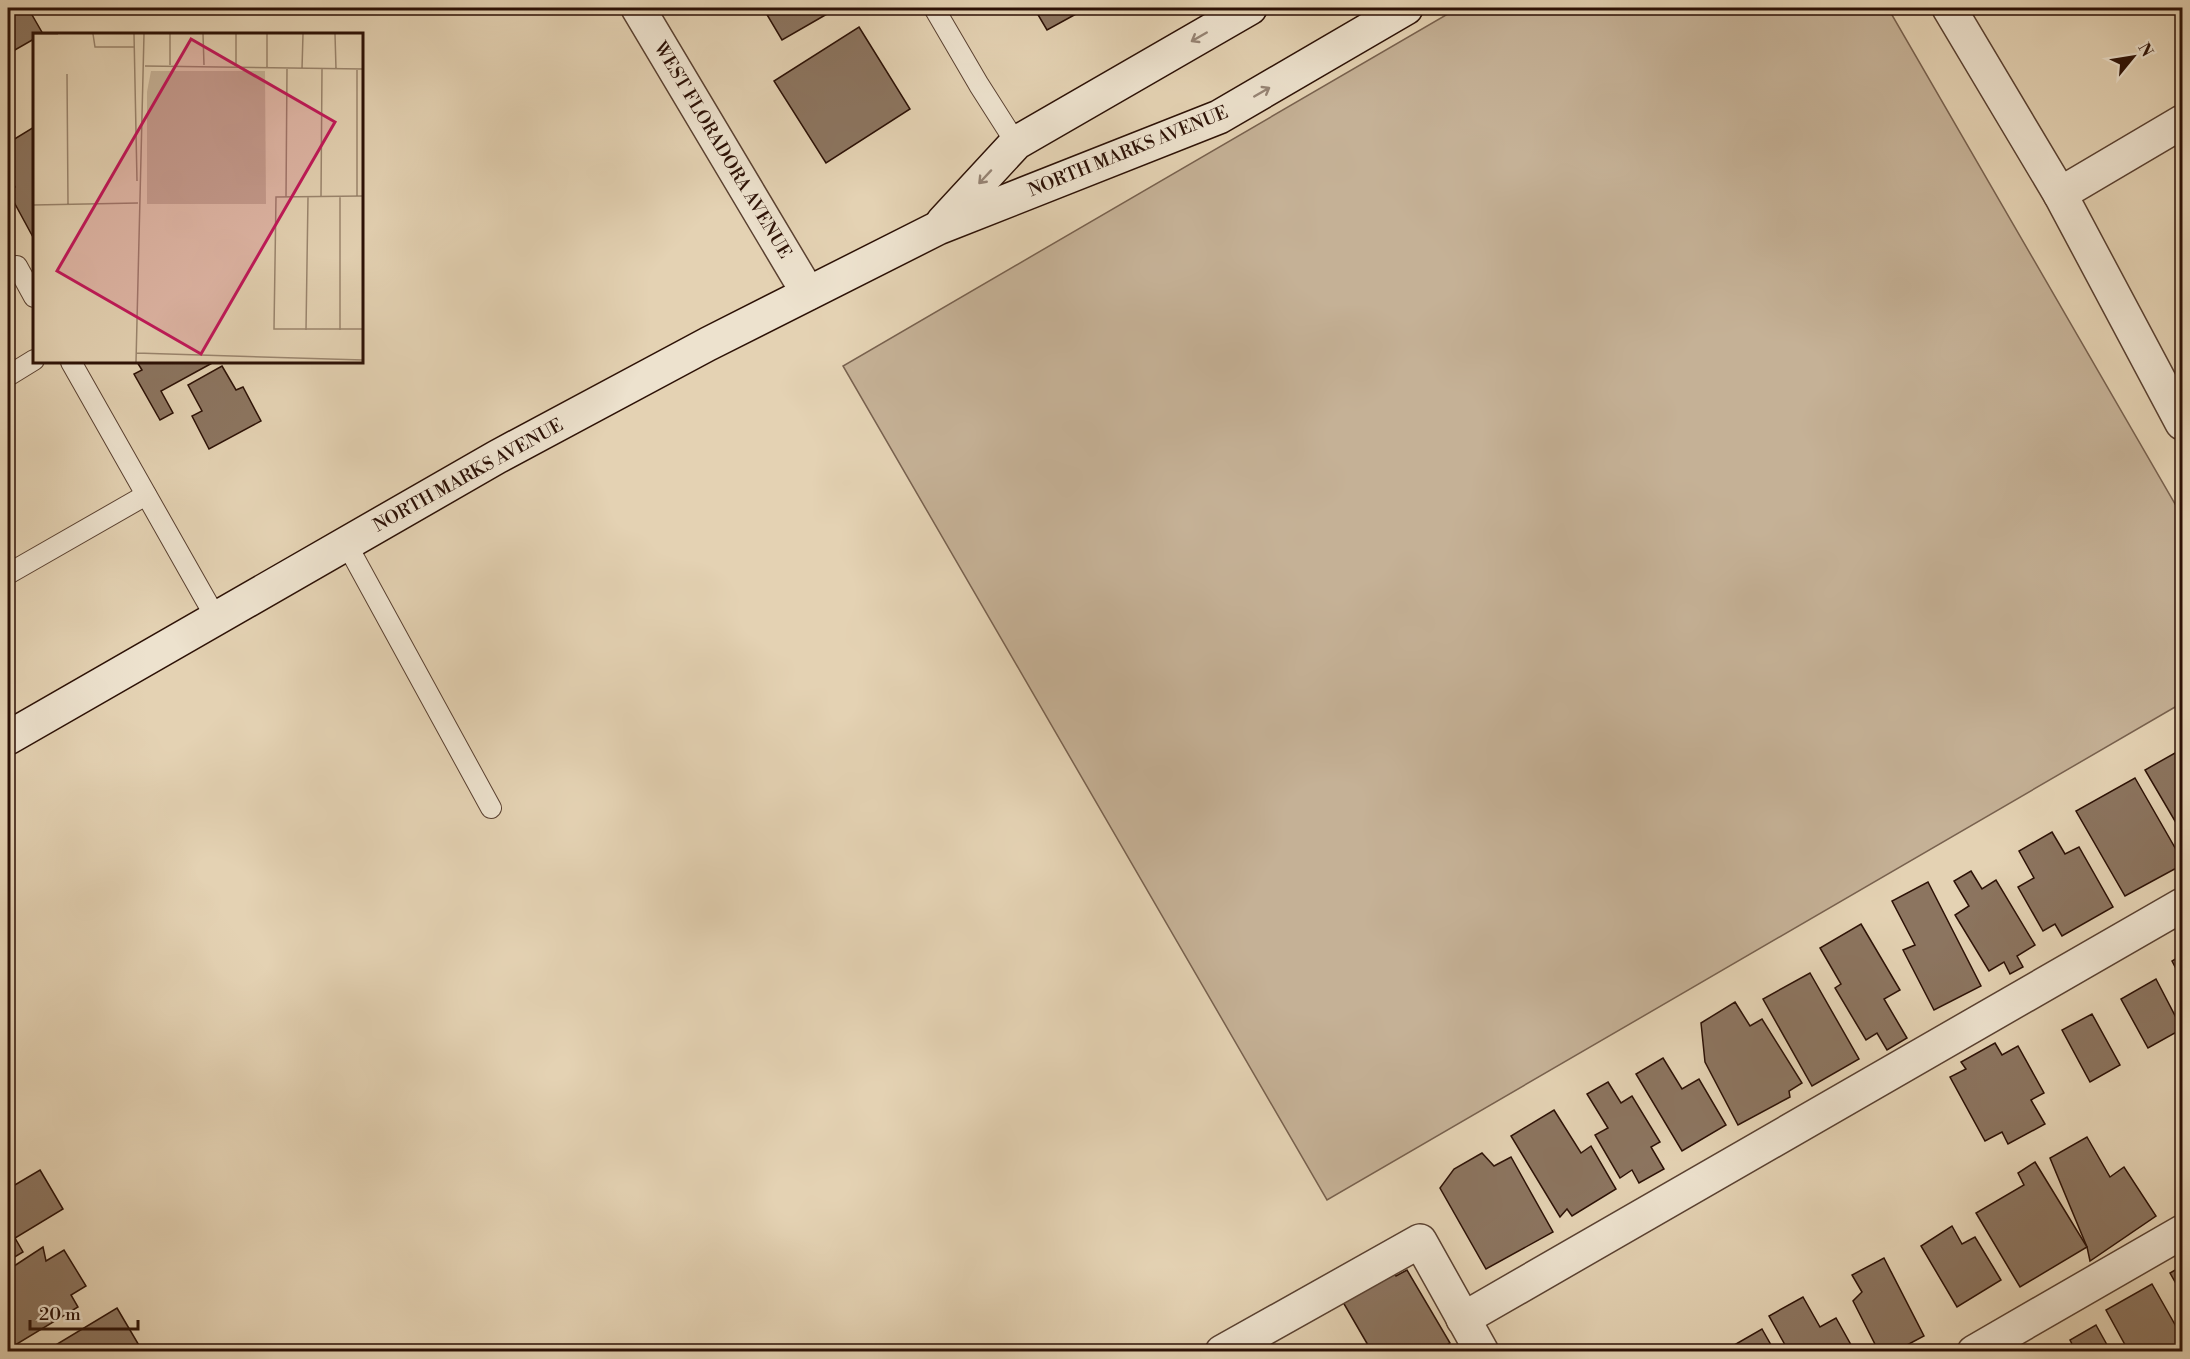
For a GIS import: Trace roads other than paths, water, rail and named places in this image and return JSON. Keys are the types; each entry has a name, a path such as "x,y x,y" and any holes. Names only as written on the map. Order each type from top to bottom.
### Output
{"street":[{"name":"WEST FLORADORA AVENUE","path":"638,8 808,293"},
{"name":"NORTH MARKS AVENUE","path":"938,228 1016,143 1250,8"},
{"name":"NORTH MARKS AVENUE","path":"8,738 497,457 808,293 938,228 1219,117 1406,8"},
{"path":"1949,8 2060,195 2182,423"},
{"path":"2060,195 2182,122"},
{"path":"1463,1318 2182,905"},
{"path":"1974,1352 2182,1232"},
{"path":"1222,1352 1420,1241 1482,1352"}],"lane":[{"path":"934,8 979,86 1016,143"},
{"path":"8,271 17,266 33,295"},
{"path":"8,376 33,361"},
{"path":"72,363 216,618"},
{"path":"8,574 147,495"},
{"path":"346,543 491,808"}]}
